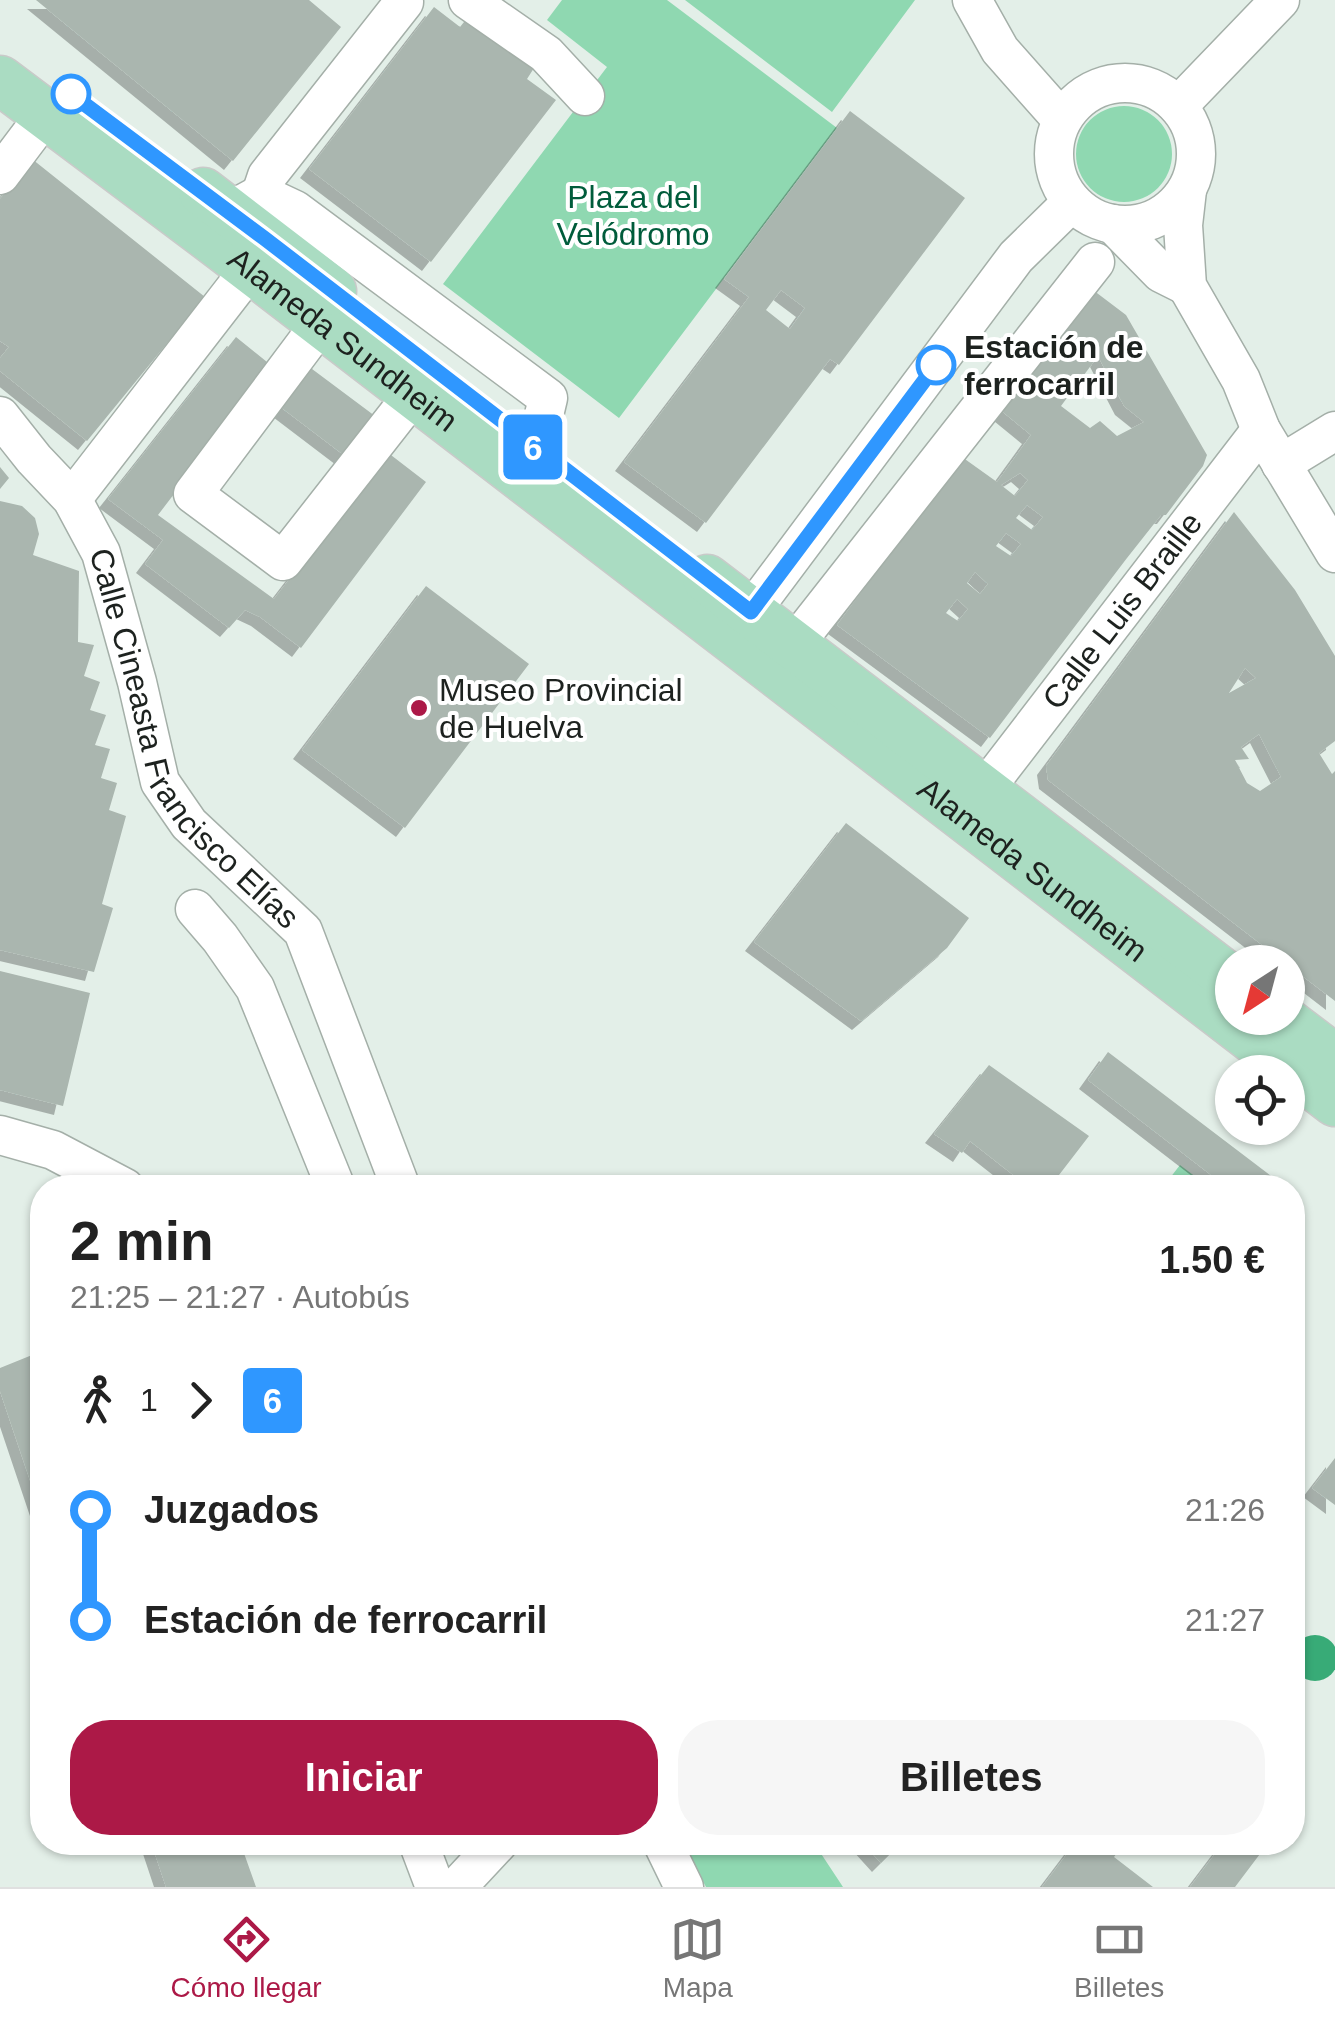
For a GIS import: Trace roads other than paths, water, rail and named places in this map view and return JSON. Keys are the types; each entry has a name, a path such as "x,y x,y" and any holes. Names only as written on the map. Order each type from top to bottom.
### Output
{"main road":[{"name":"Alameda Sundheim","path":"0,42 245,203 741,625 1335,1102"},
{"name":"Alameda Sundheim","path":"0,80 413,395 741,625 794,644 1215,967"},
{"path":"1303,1035 1335,1060"}],"street":[{"path":"468,0 546,54 585,96"},
{"path":"972,0 1000,50 1062,120"},
{"path":"1178,106 1280,0"},
{"path":"245,203 408,1"},
{"path":"1188,190 1154,220 1112,224 1094,218 1072,202 1055,166 1054,142 1062,120 1076,102 1095,89 1116,83 1139,84 1160,92 1178,106 1190,124 1196,146 1183,225 1187,286 1240,380 1261,430 1335,553"},
{"path":"0,175 46,114"},
{"path":"741,625 1016,257 1072,202"},
{"path":"1112,224 1160,273 1187,286"},
{"path":"794,644 1095,262"},
{"path":"72,500 250,269"},
{"path":"320,323 193,494 283,561 413,395"},
{"name":"Calle Cineasta Francisco Elías","path":"0,416 72,500 104,564 160,782 188,824 303,931 396,1175"},
{"name":"Calle Luis Braille","path":"985,789 1261,430"},
{"path":"1281,464 1335,431"},
{"path":"195,909 255,988 331,1175"},
{"path":"0,1135 53,1150 100,1175"},
{"path":"433,1875 473,1855"},
{"path":"668,1855 684,1887"}],"place":[{"name":"Estación de ferrocarril","path":"936,365"},
{"name":"Museo Provincial de Huelva","path":"419,708"}],"park label":[{"name":"Plaza del Velódromo","path":"633,216"}]}
